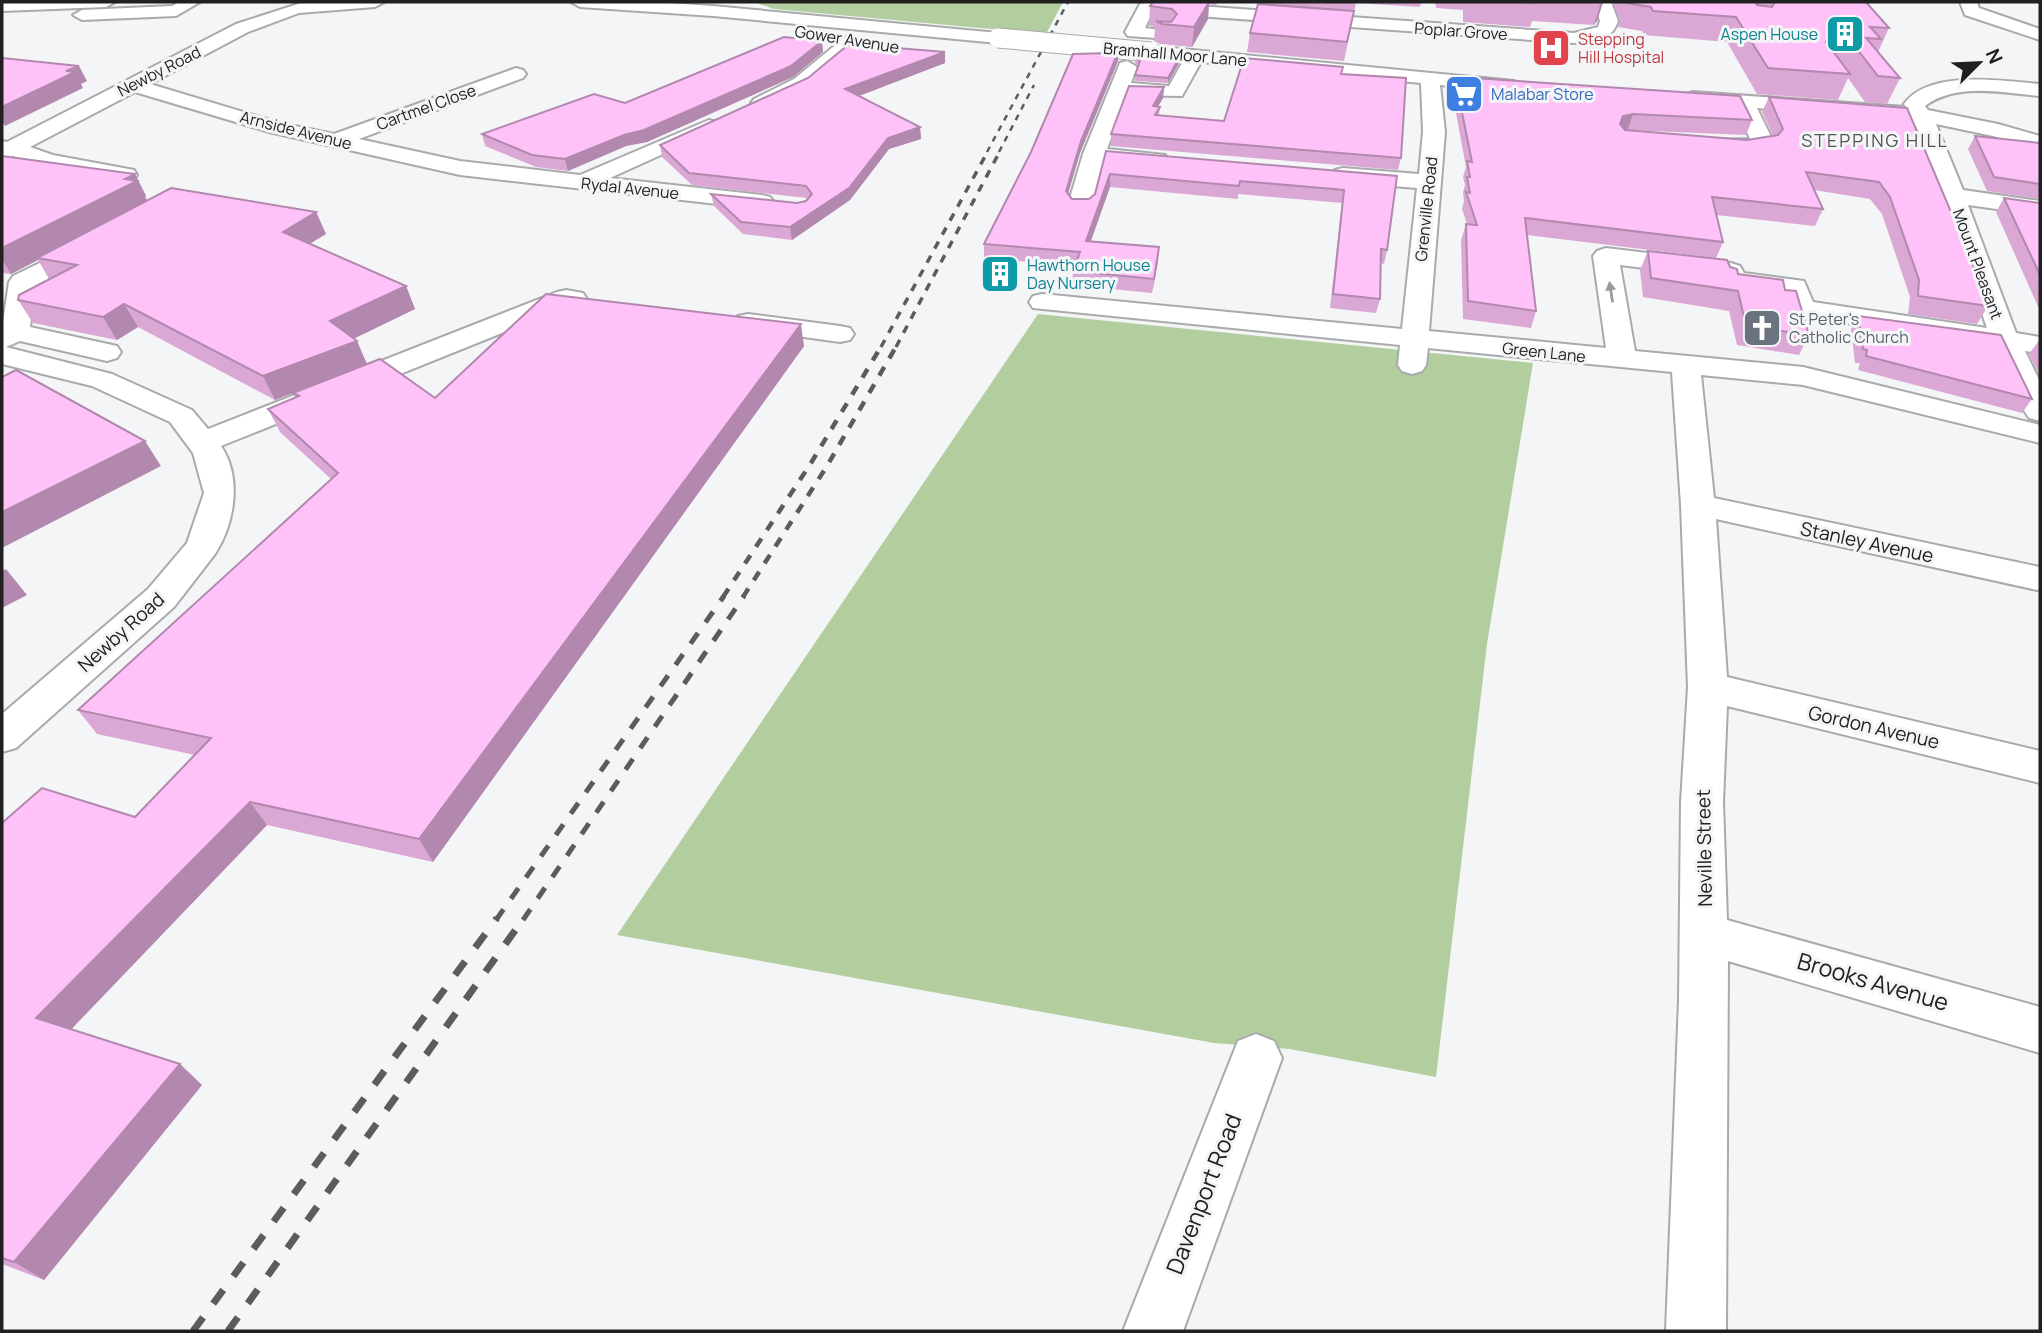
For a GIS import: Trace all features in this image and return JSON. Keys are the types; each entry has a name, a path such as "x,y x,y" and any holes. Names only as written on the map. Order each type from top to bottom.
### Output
{"street":[{"path":"49,5 68,2"},
{"path":"2,6 106,2"},
{"path":"82,15 176,11 191,2"},
{"path":"264,4 302,6 374,2"},
{"name":"Bramhall Moor Lane","path":"580,2 720,6 998,38 1522,86"},
{"name":"Poplar Grove","path":"1172,7 1368,24 1391,32 1429,29 1522,42 1547,32 1588,37 1604,33 1609,21 1603,2"},
{"path":"1969,2 1971,10 2040,35"},
{"name":"Newby Road","path":"242,28 264,4"},
{"name":"Newby Road","path":"5,150 242,28 302,6"},
{"name":"Gower Avenue","path":"720,6 705,18 710,22 840,35 851,41 889,47"},
{"path":"1164,35 1134,32 1146,8 1172,7"},
{"path":"1429,29 1429,12 1438,9"},
{"path":"1362,72 1368,24"},
{"path":"1390,75 1391,32"},
{"path":"583,182 802,83 851,41"},
{"path":"1119,88 1175,92 1195,56"},
{"path":"1080,205 1094,153 1127,67"},
{"name":"Cartmel Close","path":"335,141 516,74"},
{"name":"Grenville Road","path":"1413,352 1434,132 1430,78"},
{"name":"Arnside Avenue","path":"133,85 276,128 460,168"},
{"path":"1926,125 1914,104 1923,96 1946,88 1978,86 2040,90"},
{"path":"1842,88 1857,109"},
{"path":"1679,97 1857,109 2034,146"},
{"path":"1691,143 1749,146 1763,143 1744,102"},
{"name":"Mount Pleasant","path":"1926,125 2004,338 2040,412"},
{"path":"5,150 47,161 129,175"},
{"path":"1094,153 1174,161"},
{"name":"Rydal Avenue","path":"460,168 786,205"},
{"path":"1321,173 1428,182"},
{"path":"1954,196 2040,208"},
{"path":"107,352 7,343 22,282 117,232"},
{"path":"1622,360 1606,256 1731,271 1733,279 1795,287 1801,308 2040,345"},
{"path":"201,443 566,298 594,301"},
{"name":"Green Lane","path":"1042,302 1413,352 1622,360 1803,376 1877,392 1982,422 2040,434"},
{"path":"717,317 840,334"},
{"name":"Newby Road","path":"2,737 161,598 203,545 220,493 209,452 181,416 102,380 7,343"},
{"name":"Neville Street","path":"1686,366 1698,505 1707,687 1702,802 1705,934 1696,1331"},
{"name":"Stanley Avenue","path":"1698,505 2037,578"},
{"name":"Gordon Avenue","path":"1707,687 2040,767"},
{"name":"Brooks Avenue","path":"1705,934 2040,1030"},
{"name":"Davenport Road","path":"1153,1331 1256,1058"}],"green space":[{"path":"754,2 1063,2 1046,34 774,9"},
{"path":"1038,314 1533,363 1487,644 1436,1077 1290,1049 1214,1043 617,935"}],"building":[{"path":"1153,2 1209,2 1194,27 1156,21 1171,22 1177,14 1172,9 1150,6"},
{"path":"1626,2 1755,2 1757,5 1772,7 1775,2 1866,2 1889,28 1870,27 1881,39 1866,38 1900,78 1878,76 1847,36 1839,33 1826,42 1850,74 1768,68 1736,17 1653,11 1651,7"},
{"path":"1258,4 1354,11 1347,42 1250,33"},
{"path":"784,37 822,41 791,66 644,130 624,135 565,159 532,155 482,134 594,94 625,103"},
{"path":"849,44 945,52 845,89 920,127 888,138 849,188 790,227 741,222 711,194 797,203 806,201 812,194 806,186 689,173 660,145 808,78"},
{"path":"1112,49 1119,50 1081,141 1066,191 1072,199 1089,199 1095,194 1106,151 1397,176 1387,250 1381,249 1380,299 1333,294 1344,190 1240,181 1239,186 1110,174 1086,241 1159,247 1154,279 1073,271 1080,252 984,244 1031,152 1073,54 1110,53"},
{"path":"1160,55 1179,58 1168,78 1135,75 1140,61 1136,57 1151,59"},
{"path":"2,58 79,66 66,71 75,72 2,107"},
{"path":"1244,58 1343,67 1341,74 1406,78 1401,158 1111,134 1129,86 1164,87 1153,106 1160,107 1155,115 1224,121"},
{"path":"1455,78 1740,96 1752,120 1633,114 1623,116 1620,124 1625,130 1747,140 1778,135 1783,129 1769,97 1907,108 1988,306 1918,296 1919,280 1890,197 1879,182 1806,172 1823,209 1712,197 1723,242 1525,218 1536,311 1468,301 1466,224 1477,225 1466,192 1470,193 1467,161 1472,162"},
{"path":"1975,136 2040,143 2040,184 1994,177"},
{"path":"2,156 135,174 125,179 137,181 2,248"},
{"path":"171,188 316,212 283,232 406,286 330,321 357,341 263,376 124,304 103,317 18,300 19,295 77,265 37,258"},
{"path":"2004,198 2040,203 2040,275"},
{"path":"1648,251 1727,260 1730,267 1737,269 1738,274 1783,280 1785,290 1796,291 1809,335 1746,326 1738,291 1651,278"},
{"path":"546,294 801,324 419,839 250,802 36,1018 180,1064 14,1262 2,1258 2,823 42,788 135,817 211,738 78,710 338,473 268,409 299,396 293,393 380,359 435,398"},
{"path":"1858,316 2001,335 2032,399 1866,356 1867,350 1863,349"},
{"path":"16,370 145,441 2,512 2,377"}],"railway":[{"path":"987,152 1068,2"},
{"path":"999,152 1034,85"},
{"path":"881,347 988,151"},
{"path":"896,347 1000,151"},
{"path":"723,597 811,463 882,345"},
{"path":"743,597 827,466 897,345"},
{"path":"496,920 724,596"},
{"path":"523,920 744,596"},
{"path":"193,1331 497,918"},
{"path":"228,1331 524,918"}],"place":[{"name":"Aspen House","path":"1845,34"},
{"name":"Stepping Hill Hospital","path":"1551,48"},
{"name":"Malabar Store","path":"1464,94"},
{"name":"Hawthorn House Day Nursery","path":"1000,274"},
{"name":"St Peter's Catholic Church","path":"1762,328"}],"district":[{"name":"STEPPING HILL","path":"1875,141"}]}
